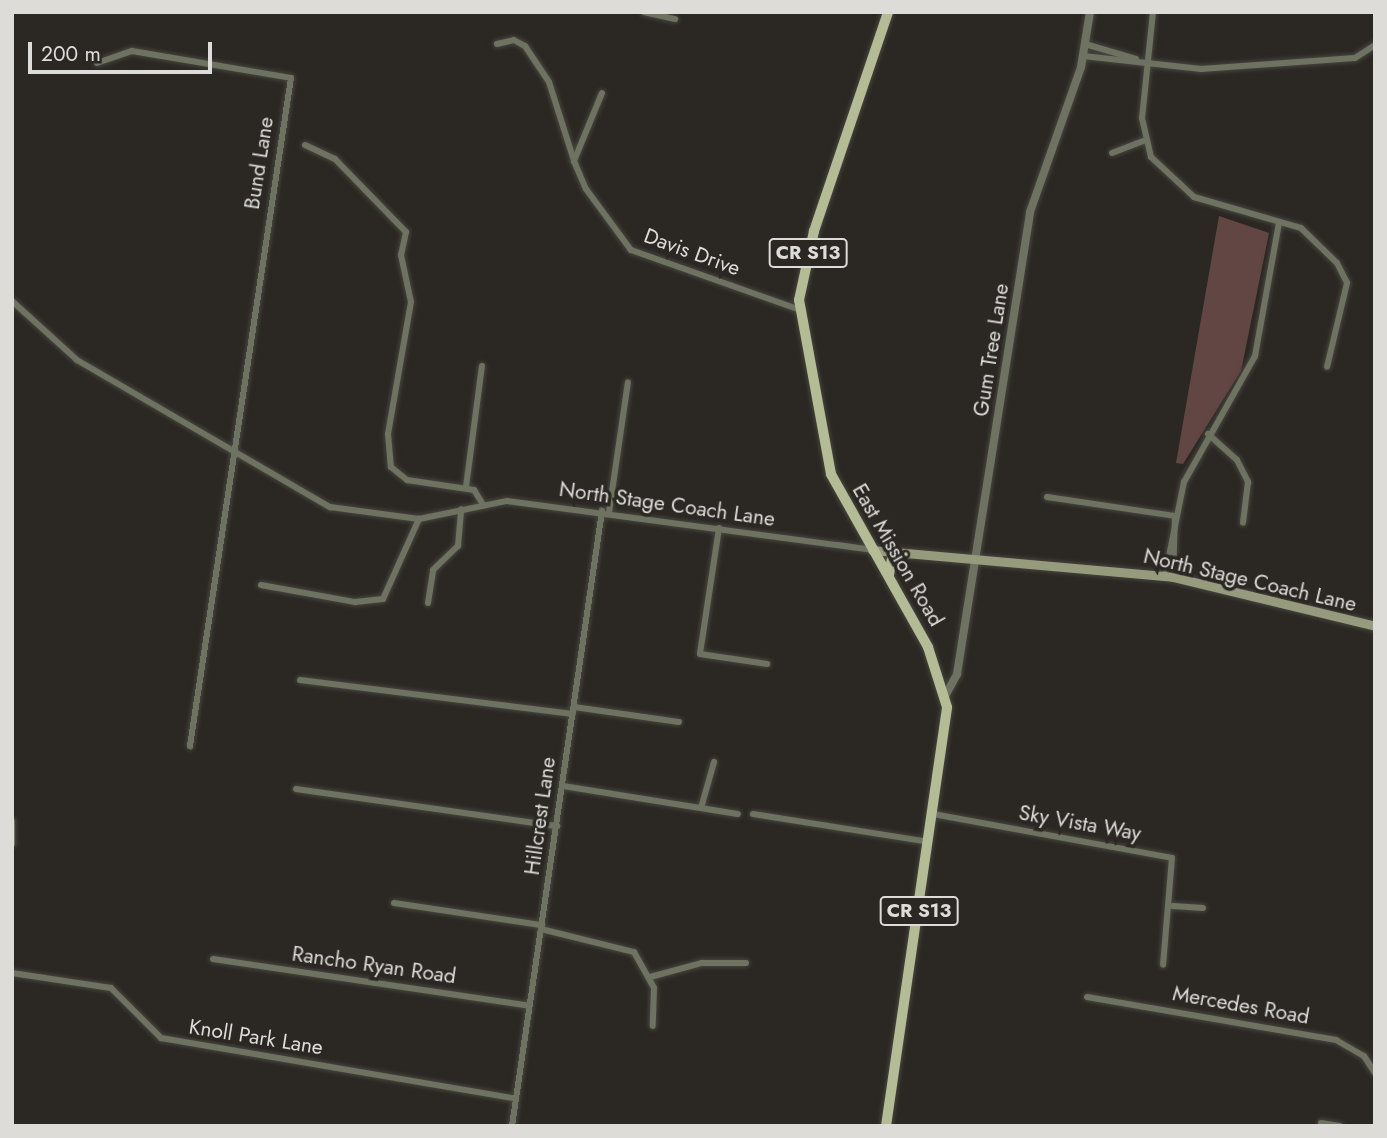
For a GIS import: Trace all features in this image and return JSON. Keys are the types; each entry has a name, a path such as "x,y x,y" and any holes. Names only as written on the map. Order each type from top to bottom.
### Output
{"main road":[{"name":"East Mission Road","path":"886,1126 933,814 945,696 928,646 872,550 822,446 800,310 814,231 888,12"},
{"name":"North Stage Coach Lane","path":"872,550 974,562 1055,563 1169,576 1375,626"},
{"path":"889,579 893,552"}],"street":[{"path":"644,12 675,19"},
{"name":"Gum Tree Lane","path":"945,696 957,674 1030,212 1083,56 1090,12"},
{"path":"1153,12 1152,61 1143,141 1168,178 1194,197 1301,228 1337,263 1347,283 1327,367"},
{"name":"Davis Drive","path":"497,44 514,40 525,46 549,82 574,161 586,189 631,250 800,310"},
{"path":"1085,44 1136,59"},
{"path":"1083,56 1136,59 1201,69 1355,58 1375,46"},
{"name":"Bund Lane","path":"97,63 132,51 291,78 235,450"},
{"path":"574,161 602,93"},
{"path":"1112,153 1143,141"},
{"path":"305,145 344,166 405,232 401,255 411,302 387,434 391,467 407,480 466,487 482,503"},
{"path":"1169,576 1175,516 1208,434 1255,356 1279,222"},
{"name":"North Stage Coach Lane","path":"12,301 77,359 330,507 419,519 482,503 605,512 872,550"},
{"path":"466,487 482,366"},
{"name":"Hillcrest Lane","path":"512,1126 574,710 628,382"},
{"path":"1208,434 1237,460 1248,482 1243,523"},
{"path":"190,746 235,450"},
{"path":"1047,497 1175,516"},
{"path":"428,603 433,570 458,546 461,509"},
{"path":"261,584 355,602 383,599 419,519"},
{"path":"719,528 700,654 767,664"},
{"path":"300,680 679,722"},
{"path":"701,808 715,762"},
{"path":"563,786 737,814"},
{"path":"296,789 557,826"},
{"path":"753,814 929,842"},
{"name":"Sky Vista Way","path":"933,814 1172,858 1173,906 1163,965"},
{"path":"12,821 12,844"},
{"path":"394,903 616,942 634,952 650,977 653,1026"},
{"path":"1173,906 1203,908"},
{"name":"Rancho Ryan Road","path":"213,959 530,1006"},
{"path":"650,977 702,963 746,963"},
{"name":"Knoll Park Lane","path":"12,973 110,988 161,1038 516,1099"},
{"name":"Mercedes Road","path":"1087,997 1336,1040 1364,1056 1375,1073"},
{"path":"1321,1123 1340,1126"}],"shaded area":[{"path":"1219,216 1269,233 1241,371 1183,464 1176,463"}]}
